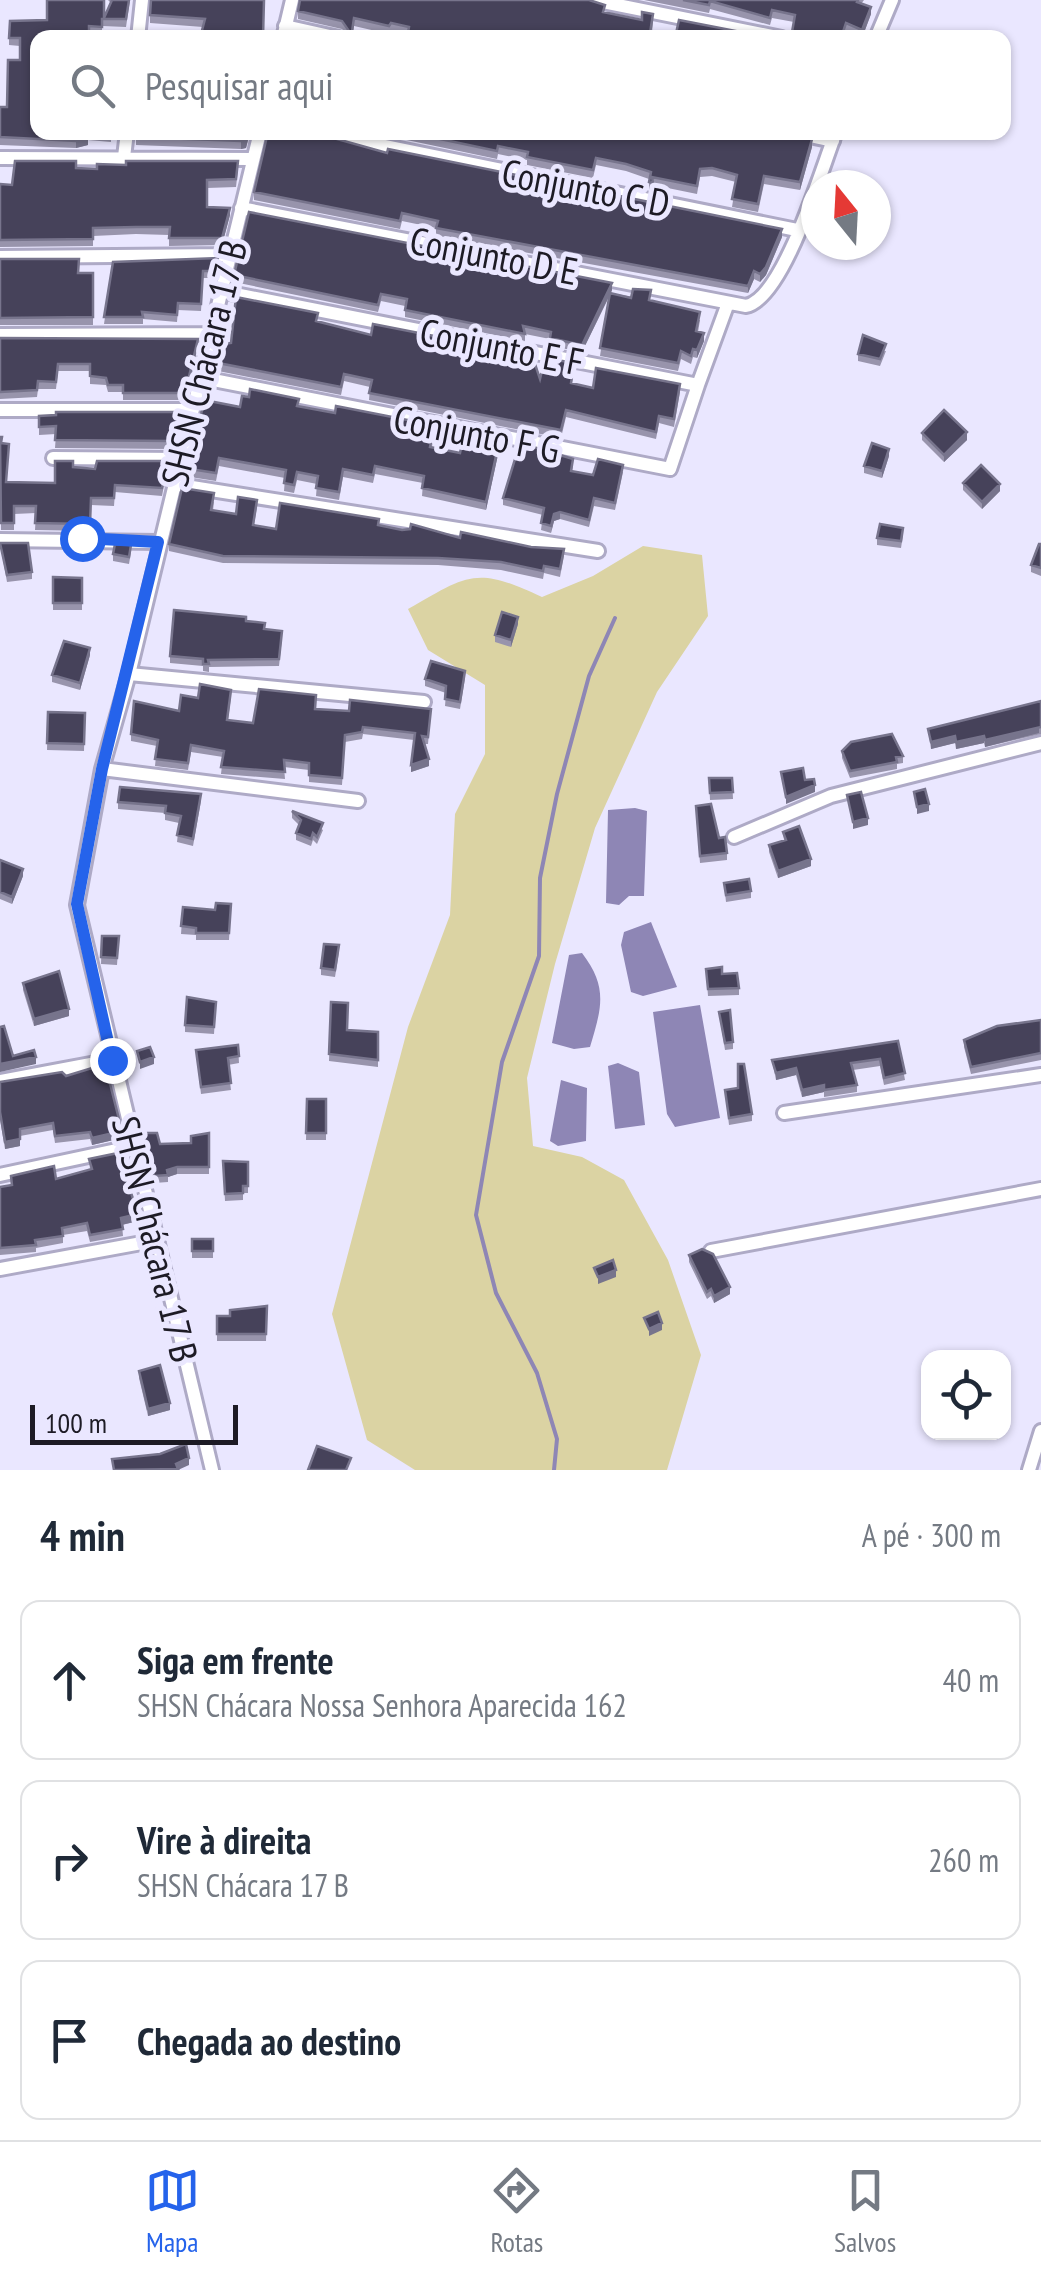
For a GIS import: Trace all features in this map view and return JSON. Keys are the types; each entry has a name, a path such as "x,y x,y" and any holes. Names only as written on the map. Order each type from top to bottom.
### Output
{"street":[{"path":"139,30 142,0"},
{"path":"284,30 292,0"},
{"path":"593,0 742,30"},
{"path":"879,30 892,0"},
{"path":"124,157 126,140"},
{"name":"SHSN Chácara 17 B","path":"212,1470 77,904 102,769 129,674 258,140"},
{"name":"Conjunto C D","path":"355,140 798,230"},
{"path":"798,230 833,140"},
{"path":"0,158 253,159"},
{"name":"Conjunto D E","path":"241,208 746,306 765,297 798,230"},
{"path":"0,257 229,255"},
{"name":"Conjunto E F","path":"220,291 698,386"},
{"path":"698,386 728,304"},
{"path":"0,335 209,334"},
{"name":"Conjunto F G","path":"198,377 670,469 698,386"},
{"path":"0,410 190,410"},
{"path":"53,458 179,459"},
{"path":"174,484 598,550"},
{"path":"0,540 158,542"},
{"path":"129,674 424,702"},
{"path":"734,837 830,796 1041,743"},
{"path":"102,769 358,801"},
{"path":"0,1081 112,1060"},
{"path":"784,1112 1041,1075"},
{"path":"0,1175 134,1146"},
{"path":"711,1251 1041,1189"},
{"path":"0,1269 158,1240"},
{"path":"1029,1470 1041,1430"}],"shaded area":[{"path":"643,546 702,555 708,616 657,692 595,828 527,1078 533,1146 582,1157 624,1180 668,1260 701,1355 667,1470 415,1470 367,1440 332,1314 408,1027 450,915 455,814 485,754 485,685 428,650 408,609 445,588 473,578 502,581 542,597 593,576"},
{"path":"608,810 647,811 644,896 629,896 619,905 606,903"},
{"path":"651,922 677,987 643,996 631,992 621,945 624,932"},
{"path":"582,953 596,976 600,1009 590,1047 574,1049 552,1043 569,955"},
{"path":"700,1005 720,1118 675,1127 667,1114 653,1012"},
{"path":"618,1063 639,1072 645,1125 615,1129 608,1066"},
{"path":"561,1080 587,1088 586,1141 558,1146 550,1141"}],"building":[{"path":"47,0 104,0 104,18 112,0 129,0 126,19 102,19 102,27 30,30 30,139 0,137 0,107 7,107 8,60 20,60 20,38 9,38 10,21 47,20"},
{"path":"151,0 264,0 263,30 202,30 205,19 150,15"},
{"path":"300,0 589,0 605,5 603,12 642,20 642,12 653,14 650,30 408,30 391,23 389,26 354,18 352,30 348,30 342,21 298,11"},
{"path":"683,0 858,0 871,7 862,30 846,23 844,30 792,30 795,15 772,10 770,18 710,1 709,5"},
{"path":"679,20 731,30 677,30"},
{"path":"266,140 341,140 387,153 388,149 782,229 766,267 760,274 754,271 748,286 436,228 438,221 402,213 400,221 254,192"},
{"path":"445,140 812,140 800,182 764,176 758,204 732,199 737,175 712,168 700,169 697,186 652,177 653,183 649,182 651,172 626,164 596,158 593,170 527,157 528,152 498,146 497,151"},
{"path":"15,161 76,161 76,168 97,169 97,164 126,165 126,161 238,161 236,179 207,180 207,207 230,208 222,238 169,238 170,227 136,227 93,228 93,239 0,240 0,184 12,185"},
{"path":"249,212 612,283 582,345 550,338 551,332 523,326 525,334 405,310 407,299 381,294 378,305 234,275"},
{"path":"218,258 214,271 203,271 201,304 178,303 177,315 142,312 143,317 104,317 113,262"},
{"path":"0,259 79,259 78,273 93,273 93,317 0,318"},
{"path":"633,289 651,290 649,300 700,312 696,331 704,333 691,356 681,351 678,363 600,348 610,293 631,298"},
{"path":"236,297 318,313 316,321 371,335 373,324 475,344 472,359 498,363 501,349 532,355 540,379 545,358 574,363 571,383 593,388 596,368 680,384 674,419 659,416 656,432 566,410 561,430 369,393 372,380 344,374 341,387 213,362 217,345 231,343"},
{"path":"863,335 886,344 880,359 858,354"},
{"path":"0,338 198,339 185,393 123,393 123,385 108,385 106,378 90,376 90,364 58,364 56,382 38,381 37,390 0,392"},
{"path":"250,389 299,399 297,406 335,413 336,406 428,424 427,430 433,431 430,447 460,453 463,440 481,443 483,435 499,442 486,502 422,488 424,476 375,466 373,475 343,469 339,492 316,488 318,476 297,472 294,485 284,483 286,470 219,458 216,473 190,469 204,400 240,407 242,396 249,397"},
{"path":"944,410 967,432 944,455 922,433"},
{"path":"56,412 180,412 172,441 55,440 56,426 39,427 39,416"},
{"path":"0,437 1,443 9,444 6,482 55,483 55,461 73,461 73,467 95,469 97,461 167,461 162,488 115,485 114,498 91,498 90,524 35,523 36,506 14,506 14,523 1,523"},
{"path":"520,443 573,459 571,471 593,475 598,459 623,465 615,503 594,498 589,520 560,512 554,514 551,526 541,523 544,508 503,498"},
{"path":"872,443 889,449 882,471 864,466"},
{"path":"981,465 1000,484 982,502 963,483"},
{"path":"182,488 214,493 211,510 236,514 238,497 257,500 253,525 276,529 280,503 379,519 378,525 402,530 410,529 411,524 460,538 461,532 531,547 564,549 560,569 544,566 543,571 501,562 438,558 223,556 169,544"},
{"path":"880,524 903,528 901,541 877,538"},
{"path":"0,543 28,543 32,572 7,575"},
{"path":"115,544 131,545 129,557 113,554"},
{"path":"1041,544 1041,568 1031,565"},
{"path":"53,577 82,578 82,603 53,603"},
{"path":"174,610 246,617 246,621 265,623 264,629 282,631 279,659 208,660 209,664 203,664 203,659 170,656"},
{"path":"502,612 518,617 511,640 495,635"},
{"path":"64,641 90,648 80,683 52,675"},
{"path":"431,661 465,671 460,702 445,699 446,686 425,679"},
{"path":"200,684 231,690 227,720 253,723 259,689 316,695 315,709 349,711 350,700 431,709 428,737 422,736 429,759 411,765 415,733 363,727 362,732 345,735 342,778 309,775 309,763 284,760 285,772 221,767 224,751 191,745 188,763 155,759 158,740 131,734 134,701 179,711 181,695 198,698"},
{"path":"1041,701 1041,727 985,740 984,736 956,742 955,736 931,742 928,729"},
{"path":"48,712 85,713 84,744 47,743"},
{"path":"892,734 903,756 896,757 897,762 850,771 842,751 851,742"},
{"path":"803,768 805,780 814,779 815,785 786,797 781,772"},
{"path":"709,778 732,778 733,792 710,793"},
{"path":"120,787 201,794 193,839 177,835 181,816 165,813 166,806 118,802"},
{"path":"925,789 929,804 917,807 914,792"},
{"path":"861,792 868,818 853,822 847,795"},
{"path":"711,804 719,838 725,837 727,853 700,856 696,806"},
{"path":"292,811 323,823 317,837 313,833 311,839 296,833 301,820"},
{"path":"799,826 811,859 778,871 769,845 786,840 783,832"},
{"path":"0,860 23,869 12,897 0,892"},
{"path":"749,879 751,891 726,895 724,883"},
{"path":"216,903 231,904 229,933 196,933 196,928 181,926 183,907 215,910"},
{"path":"102,936 119,936 117,958 101,957"},
{"path":"324,944 339,945 335,970 321,968"},
{"path":"722,967 722,974 737,973 739,988 708,989 706,969"},
{"path":"59,971 69,1009 34,1019 23,983"},
{"path":"187,997 216,1002 214,1027 185,1025"},
{"path":"331,1002 348,1003 347,1030 378,1032 378,1060 329,1054"},
{"path":"730,1010 733,1042 725,1043 719,1012"},
{"path":"1041,1020 1041,1053 971,1067 964,1040 997,1026"},
{"path":"4,1026 13,1056 34,1050 36,1057 0,1064 0,1027"},
{"path":"898,1041 905,1073 884,1078 880,1059 851,1063 857,1085 824,1090 824,1085 802,1090 796,1068 776,1073 772,1060"},
{"path":"238,1045 239,1056 228,1058 231,1083 201,1087 196,1050"},
{"path":"150,1047 154,1057 140,1062 137,1051"},
{"path":"105,1064 122,1131 92,1138 90,1132 55,1136 53,1123 20,1129 20,1139 5,1142 0,1082 62,1072 66,1076"},
{"path":"738,1064 744,1064 752,1114 729,1118 725,1090 738,1088"},
{"path":"307,1099 326,1099 326,1133 306,1133"},
{"path":"143,1133 157,1133 160,1144 191,1143 191,1136 209,1133 209,1167 177,1167 167,1170 168,1175 154,1176"},
{"path":"118,1153 138,1214 121,1218 123,1229 90,1235 87,1223 62,1228 63,1236 35,1240 36,1245 0,1248 0,1187 12,1185 11,1176 54,1166 56,1179 92,1169 89,1159"},
{"path":"223,1161 248,1162 248,1186 243,1186 243,1193 225,1194"},
{"path":"192,1239 213,1239 213,1251 192,1251"},
{"path":"702,1249 713,1254 730,1287 714,1296 711,1289 707,1292 689,1255"},
{"path":"613,1260 616,1270 598,1277 594,1268"},
{"path":"267,1306 266,1334 217,1334 217,1316 230,1316 230,1310"},
{"path":"658,1312 662,1323 649,1329 644,1318"},
{"path":"160,1365 170,1403 148,1409 139,1371"},
{"path":"186,1444 189,1458 176,1464 178,1469 114,1470 112,1459 160,1454"},
{"path":"317,1446 351,1458 346,1470 308,1470"}],"waterway":[{"path":"554,1470 557,1439 537,1373 496,1293 476,1215 502,1062 539,956 540,878 557,794 589,676 615,618"}],"route":[{"path":"82,538 158,542 129,674 102,769 77,904 112,1060"}]}
